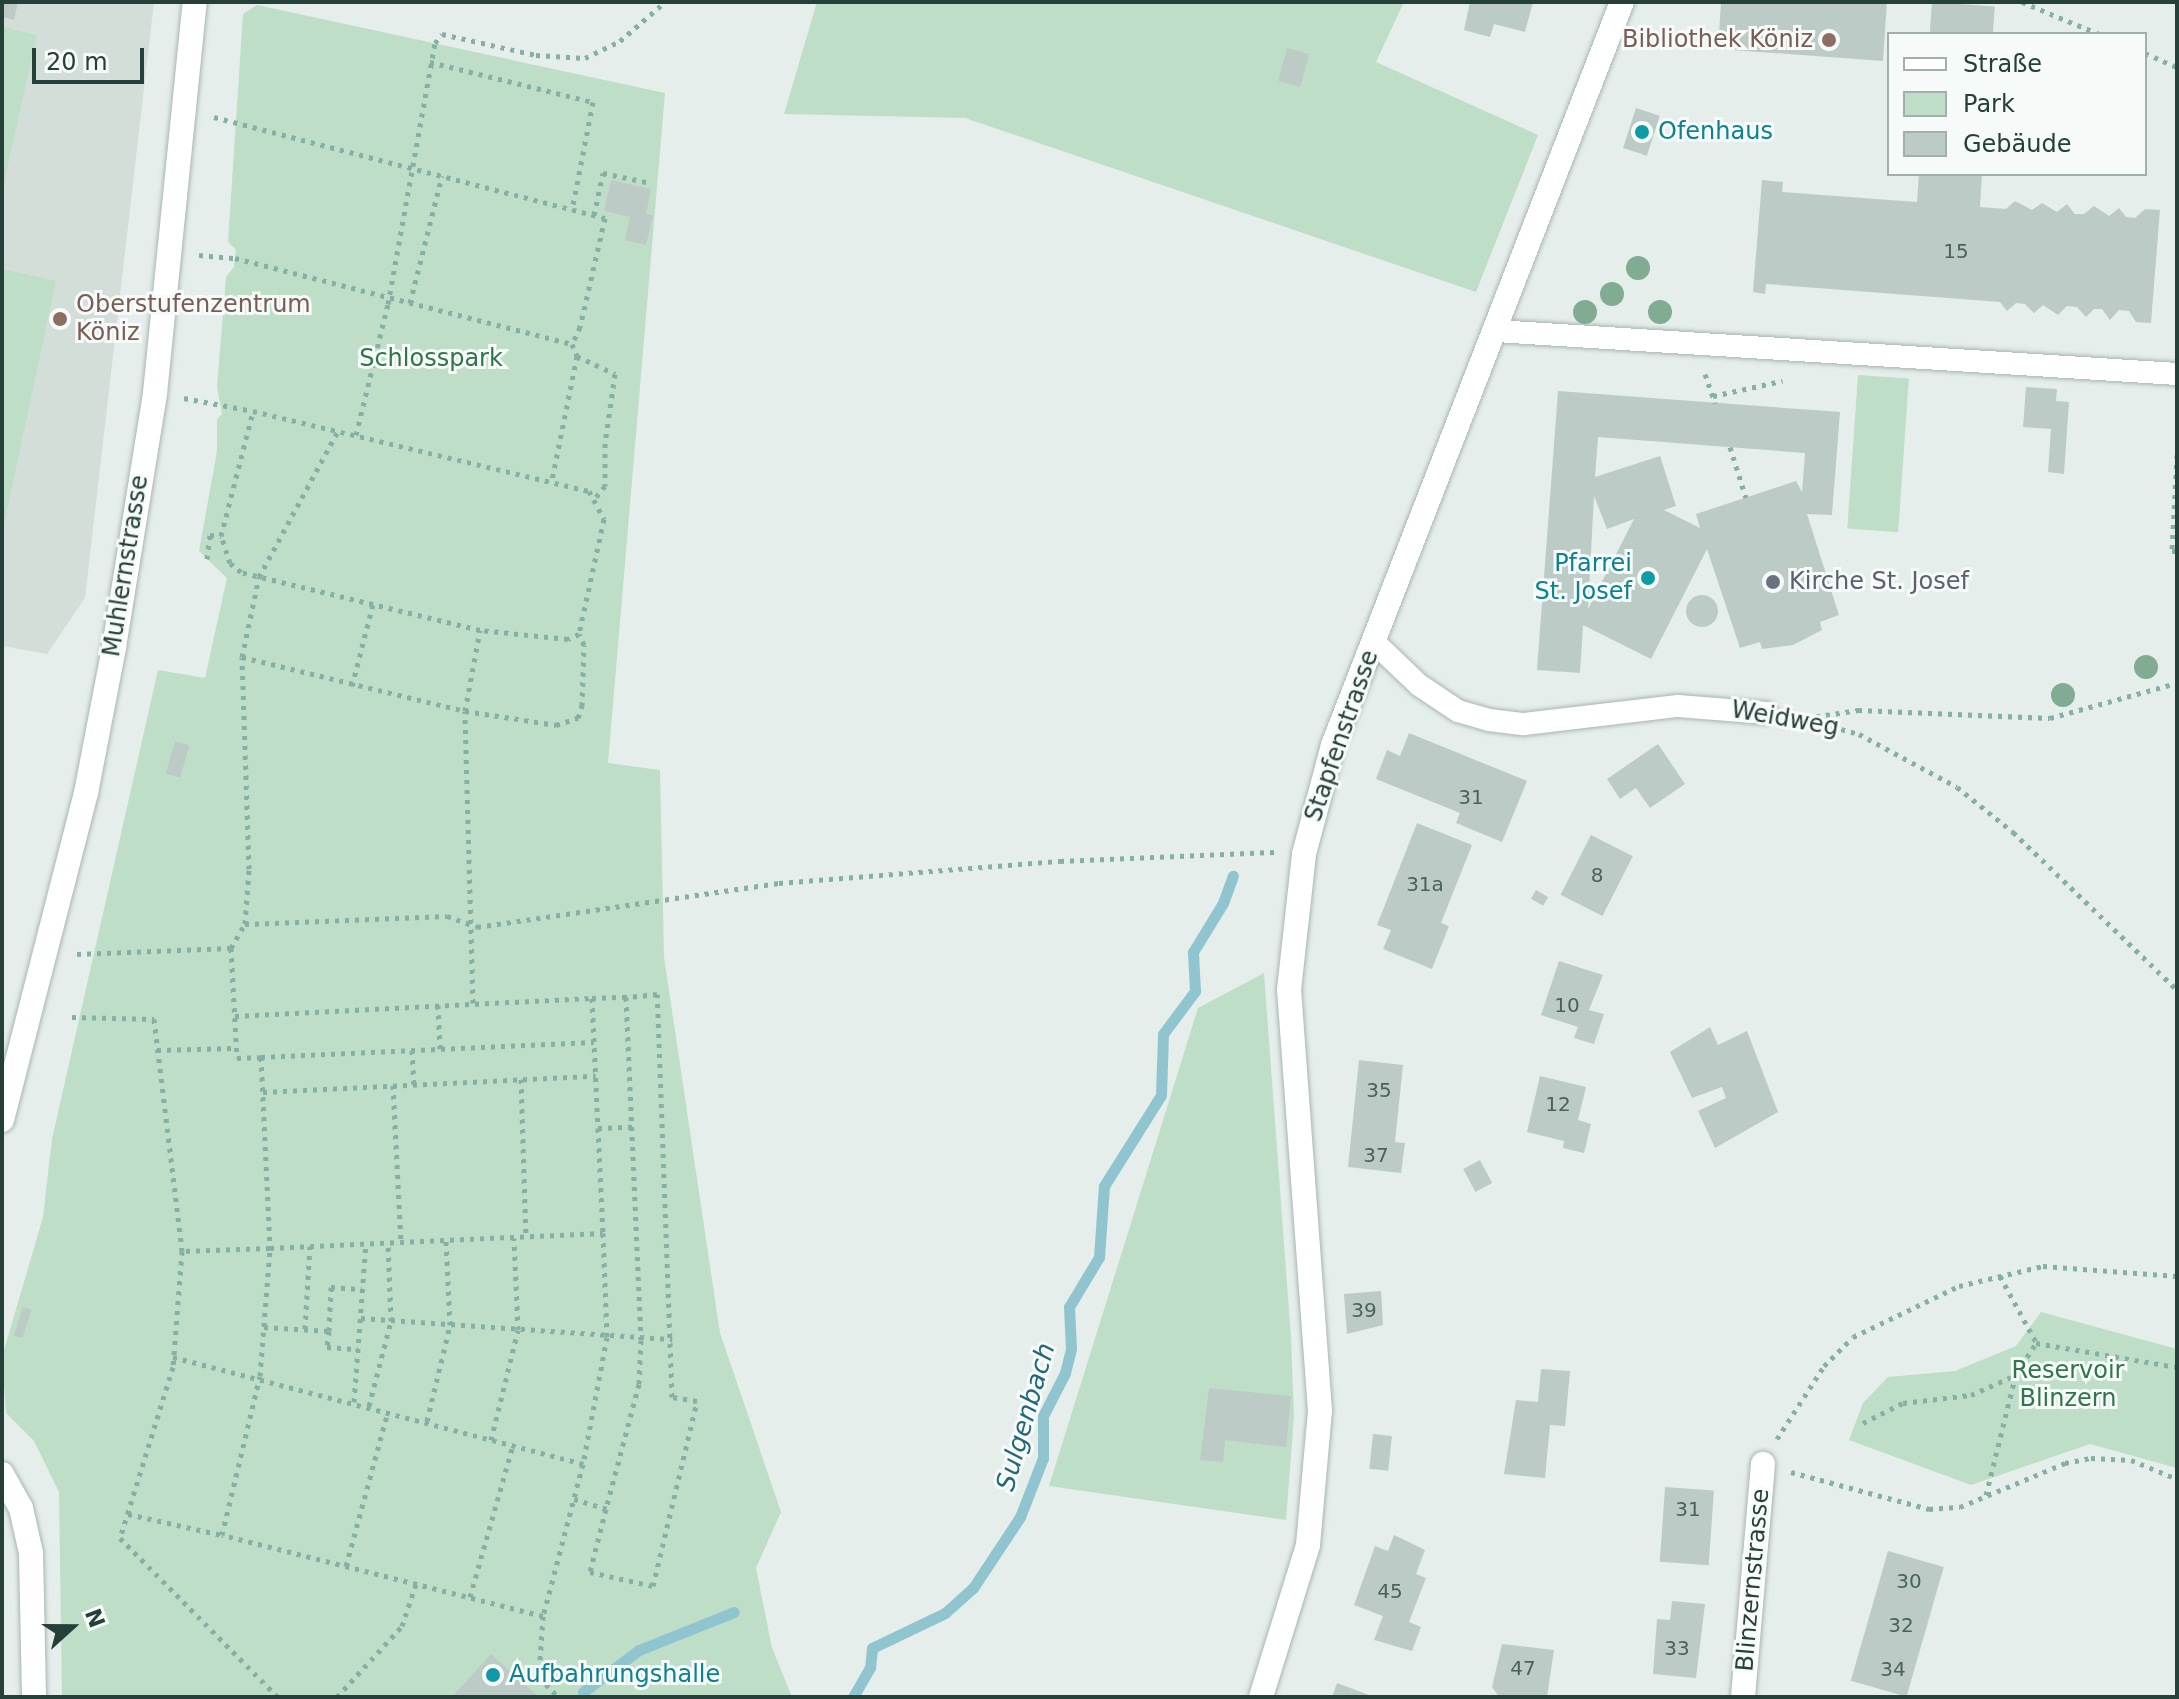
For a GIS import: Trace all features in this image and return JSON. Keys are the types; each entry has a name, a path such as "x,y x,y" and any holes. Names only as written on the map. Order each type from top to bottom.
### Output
{"street":[{"name":"Muhlernstrasse","path":"2,1120 86,793 155,393 172,252 195,2"},
{"name":"Stapfenstrasse","path":"1261,1697 1308,1545 1320,1411 1289,1005 1304,854 1333,745 1622,2"},
{"name":"Blinzernstrasse","path":"1743,1697 1763,1464"},
{"path":"2,1474 21,1508 31,1553 34,1697"}],"lane":[{"path":"1496,331 2177,374"},
{"name":"Weidweg","path":"1374,642 1419,685 1458,711 1489,720 1524,724 1678,706 1767,713"}],"path":[{"path":"356,435 388,304 386,296 430,62 442,34 536,55 585,58 620,41 665,2"},
{"path":"2022,2 2094,32"},
{"path":"2147,54 2177,67"},
{"path":"430,62 593,102 572,210"},
{"path":"185,110 594,215 605,221 580,327 572,344 577,356 552,480"},
{"path":"594,215 603,173 646,182"},
{"path":"410,303 442,176"},
{"path":"172,252 235,258 572,344"},
{"path":"577,356 615,374 605,443 605,486 596,497"},
{"path":"1704,368 1715,403"},
{"path":"1713,396 1787,381"},
{"path":"155,393 253,411 552,480 596,497 604,519 579,634 584,645 578,718 556,725 465,711 242,657"},
{"path":"253,411 221,536 230,563 259,577 480,630 568,639 579,634"},
{"path":"338,431 259,577 242,657 249,869 245,924 231,948 237,1058 594,1042"},
{"path":"1730,447 1746,498"},
{"path":"2177,455 2172,551 2177,551"},
{"path":"207,559 210,535 221,536"},
{"path":"352,686 373,604"},
{"path":"473,1003 465,711 480,630"},
{"path":"1806,718 1858,710 2050,718 2177,683"},
{"name":"Weidweg","path":"1767,713 1806,718 1859,734 1957,787 2013,832 2177,990"},
{"path":"245,924 447,916 469,924 779,883 1060,861 1304,854"},
{"path":"88,953 231,948"},
{"path":"235,1016 657,994 672,1397 697,1401 653,1586 590,1572 639,1384 641,1340 626,997"},
{"path":"558,1697 539,1677 543,1616 583,1464 607,1337 592,998"},
{"path":"438,1005 440,1049"},
{"path":"72,1017 154,1019 182,1251 173,1357 120,1538 278,1697"},
{"path":"157,1050 236,1048"},
{"path":"412,1050 414,1085"},
{"path":"222,1535 260,1376 264,1327 270,1248 261,1057"},
{"path":"263,1092 596,1076"},
{"path":"521,1079 526,1237"},
{"path":"393,1085 401,1242"},
{"path":"598,1128 632,1127"},
{"path":"182,1251 603,1233"},
{"path":"491,1440 518,1330 514,1238"},
{"path":"427,1421 450,1325 446,1241"},
{"path":"369,1406 391,1321 388,1243"},
{"path":"354,1402 366,1244"},
{"path":"305,1329 310,1246"},
{"path":"2177,1276 2043,1266 1959,1286 1879,1320 1853,1337 1824,1366 1763,1464 1929,1509 1960,1507 2065,1463 2091,1458 2131,1460 2177,1479"},
{"path":"2000,1276 2036,1343"},
{"path":"358,1349 327,1347 331,1287 362,1289"},
{"path":"361,1318 641,1340 672,1339"},
{"path":"264,1327 329,1331"},
{"path":"2036,1343 2177,1367"},
{"path":"1985,1496 2016,1374 2036,1343"},
{"path":"173,1357 260,1376 583,1464"},
{"path":"1863,1423 1903,1403 1971,1395 2016,1374"},
{"path":"346,1566 388,1411"},
{"path":"470,1597 513,1445"},
{"path":"574,1499 606,1509"},
{"path":"128,1514 543,1616"},
{"path":"337,1697 402,1626 416,1584"}],"shaded area":[{"name":"Oberstufenzentrum Köniz","path":"2,2 154,2 85,598 47,654 2,646"}],"green space":[{"path":"817,2 1404,2 1376,62 1538,135 1476,292 965,118 784,114"},
{"name":"Schlosspark","path":"257,5 665,93 608,763 660,770 664,957 720,1333 781,1512 756,1568 772,1648 792,1697 62,1697 59,1492 34,1441 6,1413 2,1357 43,1217 52,1139 158,670 205,678 227,578 199,551 217,451 217,419 222,414 217,387 226,277 234,267 236,250 228,242 243,14"},
{"path":"2,27 37,35 4,182 2,181"},
{"path":"2,269 56,281 2,534"},
{"path":"1858,375 1909,379 1898,532 1847,529"},
{"path":"1264,973 1291,1338 1294,1416 1286,1520 1049,1486 1198,1008"},
{"name":"Reservoir Blinzern","path":"2041,1312 2177,1349 2177,1468 2090,1444 1971,1485 1849,1440 1863,1403 1888,1377 1955,1371 2016,1346"}],"building":[{"path":"2,2 18,2 14,20 2,17"},
{"path":"1470,2 1533,2 1525,32 1494,24 1490,37 1464,30"},
{"path":"1721,2 1887,2 1883,61 1718,49"},
{"path":"1932,2 1995,6 1993,32 1930,32"},
{"path":"1287,48 1309,54 1300,87 1278,81"},
{"name":"Ofenhaus","path":"1636,108 1660,116 1647,156 1623,148"},
{"path":"1919,176 1982,176 1980,207 2006,209 2015,201 2032,210 2042,203 2057,212 2067,204 2075,214 2084,214 2094,206 2109,216 2119,208 2126,217 2135,218 2145,209 2160,210 2151,323 2136,322 2129,311 2119,310 2110,320 2102,309 2094,309 2086,317 2077,307 2067,306 2058,315 2043,305 2034,313 2025,304 2016,303 2007,311 2000,302 1766,284 1765,294 1753,292 1762,180 1783,182 1782,192 1917,202"},
{"path":"611,180 651,189 646,214 653,215 646,245 625,240 630,217 604,211"},
{"path":"2026,387 2057,389 2056,401 2069,402 2064,474 2048,472 2051,429 2023,427"},
{"path":"1558,391 1840,412 1832,515 1807,514 1839,615 1820,622 1822,630 1793,645 1762,649 1760,642 1740,648 1707,549 1651,659 1583,625 1580,673 1537,670","holes":["1598,437 1805,453 1802,492 1796,481 1696,514 1700,528 1664,510 1676,506 1660,456 1595,477","1594,496 1607,529 1634,519 1588,609"]},
{"path":"1702,595 1713,600 1718,611 1713,622 1702,627 1691,622 1686,611 1691,600"},
{"path":"1409,733 1527,781 1502,842 1456,823 1460,813 1376,779 1387,750 1400,756"},
{"path":"175,741 189,745 180,778 166,774"},
{"path":"1658,744 1685,784 1650,808 1636,788 1620,799 1607,779"},
{"path":"1417,823 1472,845 1441,923 1449,926 1432,969 1383,949 1391,930 1377,925"},
{"path":"1591,835 1633,856 1602,916 1561,895"},
{"path":"1536,890 1548,897 1543,906 1531,899"},
{"path":"1559,961 1603,975 1589,1010 1604,1014 1594,1044 1574,1038 1578,1027 1541,1015"},
{"path":"1710,1027 1718,1045 1747,1031 1778,1112 1715,1148 1698,1111 1726,1098 1722,1087 1692,1098 1670,1052"},
{"path":"1359,1060 1403,1065 1395,1142 1405,1143 1401,1173 1348,1167"},
{"path":"1540,1076 1586,1087 1578,1120 1591,1124 1584,1153 1563,1148 1564,1141 1527,1132"},
{"path":"1480,1160 1492,1183 1475,1192 1463,1169"},
{"path":"1381,1291 1383,1325 1347,1334 1344,1294"},
{"path":"23,1307 32,1310 22,1338 14,1336"},
{"path":"1541,1369 1570,1371 1565,1426 1550,1425 1545,1478 1504,1474 1516,1400 1538,1402"},
{"path":"1209,1388 1291,1396 1286,1447 1225,1440 1223,1462 1200,1460"},
{"path":"1373,1434 1392,1436 1388,1471 1369,1469"},
{"path":"1665,1487 1714,1490 1709,1565 1660,1562"},
{"path":"1394,1535 1425,1550 1416,1574 1426,1578 1409,1622 1421,1627 1412,1651 1374,1640 1383,1616 1354,1605 1375,1546 1388,1551"},
{"path":"1888,1551 1944,1567 1907,1697 1851,1681"},
{"path":"1672,1601 1705,1604 1696,1678 1653,1674 1657,1619 1670,1620"},
{"path":"1502,1644 1554,1650 1547,1697 1499,1697 1492,1687"},
{"name":"Aufbahrungshalle","path":"491,1654 539,1697 452,1697"},
{"path":"1337,1683 1369,1695 1332,1697"}],"waterway":[{"name":"Sulgenbach","path":"853,1697 870,1668 872,1648 945,1613 973,1588 1020,1517 1043,1458 1043,1416 1065,1373 1071,1349 1069,1307 1099,1257 1104,1186 1161,1095 1163,1034 1195,991 1193,952 1223,903 1233,876"},
{"path":"583,1692 639,1650 734,1612"}],"place":[{"name":"Bibliothek Köniz","path":"1829,40"},
{"name":"Ofenhaus","path":"1642,132"},
{"name":"Oberstufenzentrum Köniz","path":"60,319"},
{"name":"Pfarrei St. Josef","path":"1648,578"},
{"name":"Kirche St. Josef","path":"1773,582"},
{"name":"Aufbahrungshalle","path":"493,1675"}]}
